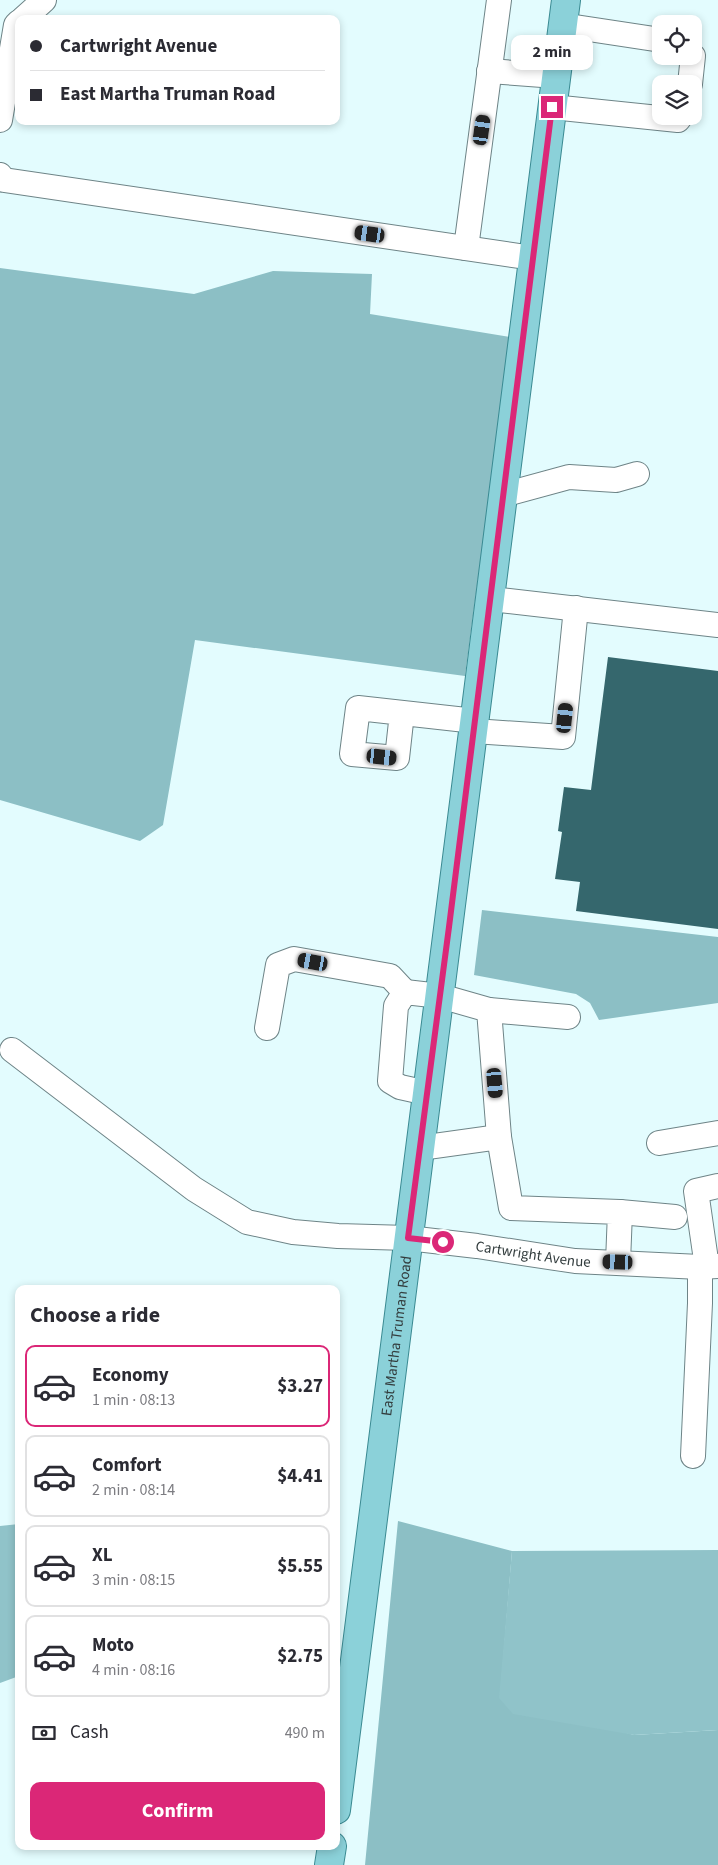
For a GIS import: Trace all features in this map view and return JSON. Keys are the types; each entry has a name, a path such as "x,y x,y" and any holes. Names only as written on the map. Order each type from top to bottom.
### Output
{"main road":[{"name":"East Martha Truman Road","path":"340,1744 388,1408 564,13"},
{"path":"329,1865 331,1850"}],"street":[{"path":"27,15 44,0"},
{"path":"466,248 499,0"},
{"path":"564,13 652,37"},
{"path":"0,120 15,31"},
{"path":"490,71 556,76"},
{"path":"552,107 652,117"},
{"path":"0,175 4,180 533,258"},
{"path":"504,495 569,477 616,480 637,474"},
{"path":"491,599 718,624"},
{"path":"402,713 474,726 563,737 576,608"},
{"path":"267,1028 278,965 294,959 390,976 405,992 440,996 489,1010 568,1017"},
{"path":"405,992 396,1006 390,1081 400,1087 427,1093"},
{"path":"489,1010 499,1137 511,1208 620,1212 675,1217"},
{"name":"Cartwright Avenue","path":"12,1050 194,1189 246,1222 302,1233 408,1238 575,1261 709,1267"},
{"path":"659,1143 718,1133"},
{"path":"420,1148 499,1137"},
{"path":"693,1456 700,1303 709,1267 711,1236 696,1190 718,1186"},
{"path":"618,1262 620,1212"}],"shaded area":[{"path":"0,268 194,294 273,271 372,274 370,314 510,337 465,676 195,640 163,825 140,841 0,800"},
{"path":"482,910 718,937 718,1003 599,1020 590,1003 576,994 474,975"},
{"path":"398,1521 512,1551 500,1698 634,1735 718,1730 718,1865 365,1865"},
{"path":"15,1524 15,1677 0,1683 0,1526"},
{"path":"718,1550 718,1730 634,1735 513,1714 499,1698 512,1551"}],"building":[{"path":"608,657 718,671 718,929 576,911 580,882 555,879 562,832 558,831 564,787 591,790"}],"route":[{"path":"443,1242 408,1238 552,107"}]}
